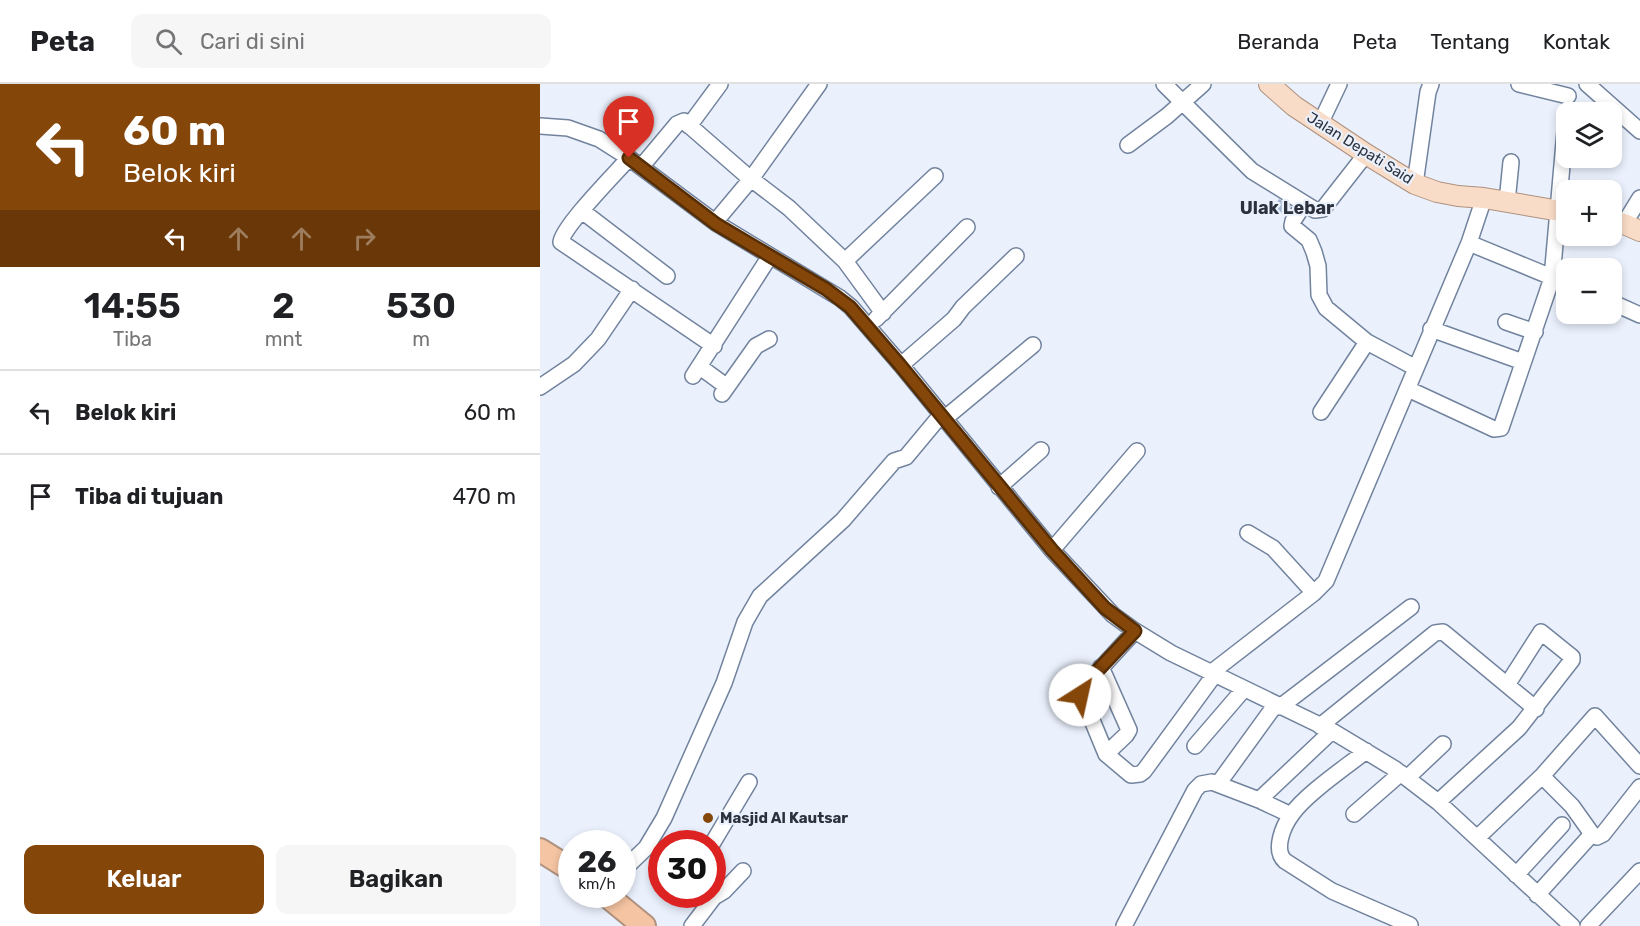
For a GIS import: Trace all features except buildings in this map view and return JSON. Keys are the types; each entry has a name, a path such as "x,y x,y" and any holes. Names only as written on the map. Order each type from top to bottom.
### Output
{"highway":[{"path":"540,850 558,861"},
{"path":"622,908 644,926"}],"main road":[{"name":"Jalan Depati Said","path":"1269,84 1294,106 1320,124 1415,184 1437,192 1556,211"}],"street":[{"path":"690,126 720,84"},
{"path":"715,222 751,179 819,84"},
{"path":"1164,84 1252,171 1314,210 1323,209 1366,154"},
{"path":"1128,145 1203,84"},
{"path":"1320,124 1340,84"},
{"path":"1415,184 1431,84"},
{"path":"1519,84 1568,90"},
{"path":"1587,84 1640,131"},
{"path":"714,346 562,243 562,236 582,211 677,124 684,122 789,208 844,261 883,313"},
{"path":"540,126 568,128 599,139 635,162 715,222 840,298 900,365 1052,550 1105,608 1135,631 1171,653 1326,729 1366,751 1404,776 1438,802 1572,926"},
{"path":"1507,202 1511,162"},
{"path":"844,261 935,176"},
{"path":"1135,631 1080,691 1106,754 1135,776 1144,771 1214,673 1326,581 1469,243 1484,198"},
{"path":"1625,225 1640,198"},
{"path":"1304,204 1292,225 1309,240 1314,252 1318,266 1321,300 1326,308 1367,342 1416,368"},
{"path":"582,211 667,276"},
{"path":"868,328 967,227"},
{"path":"1469,243 1556,280"},
{"path":"769,339 756,346 724,390 697,371 771,256"},
{"path":"900,365 954,319 963,307 1016,256"},
{"path":"1408,389 1498,430 1501,429 1523,362 1556,287"},
{"path":"540,387 574,364 598,339 632,290"},
{"path":"1622,307 1640,315"},
{"path":"1506,322 1535,332"},
{"path":"1431,329 1523,362"},
{"path":"1321,412 1367,342"},
{"path":"636,858 646,848 664,818 724,683 745,622 760,596 843,520 894,462 906,457 943,417 1033,345"},
{"path":"999,487 1041,450"},
{"path":"1052,550 1137,451"},
{"path":"1248,533 1273,548 1314,593"},
{"path":"1218,784 1278,706 1411,608"},
{"path":"1259,800 1326,729 1435,633 1443,632 1536,709"},
{"path":"1438,802 1519,728 1536,709 1572,660 1569,653 1541,632 1507,685"},
{"path":"1101,667 1129,730 1106,754"},
{"path":"1195,746 1244,688"},
{"path":"1477,838 1542,776 1595,716 1640,766"},
{"path":"1354,814 1443,744"},
{"path":"1366,751 1314,793 1291,815 1279,849 1285,861 1332,891 1410,926"},
{"path":"1542,776 1572,806 1592,834 1597,837 1603,834 1640,787"},
{"path":"720,830 749,782"},
{"path":"1124,926 1195,790 1205,783 1218,784 1291,815"},
{"path":"1516,875 1562,825"},
{"path":"1537,895 1592,834"},
{"path":"726,889 743,871"},
{"path":"1588,926 1640,871"},
{"path":"692,926 704,908"}],"place":[{"name":"Masjid Al Kautsar","path":"708,818"}],"district":[{"name":"Ulak Lebar","path":"1287,208"}],"route":[{"path":"629,158 716,224 826,289 850,307 1052,550 1105,608 1135,631 1082,687 1080,695"}]}
